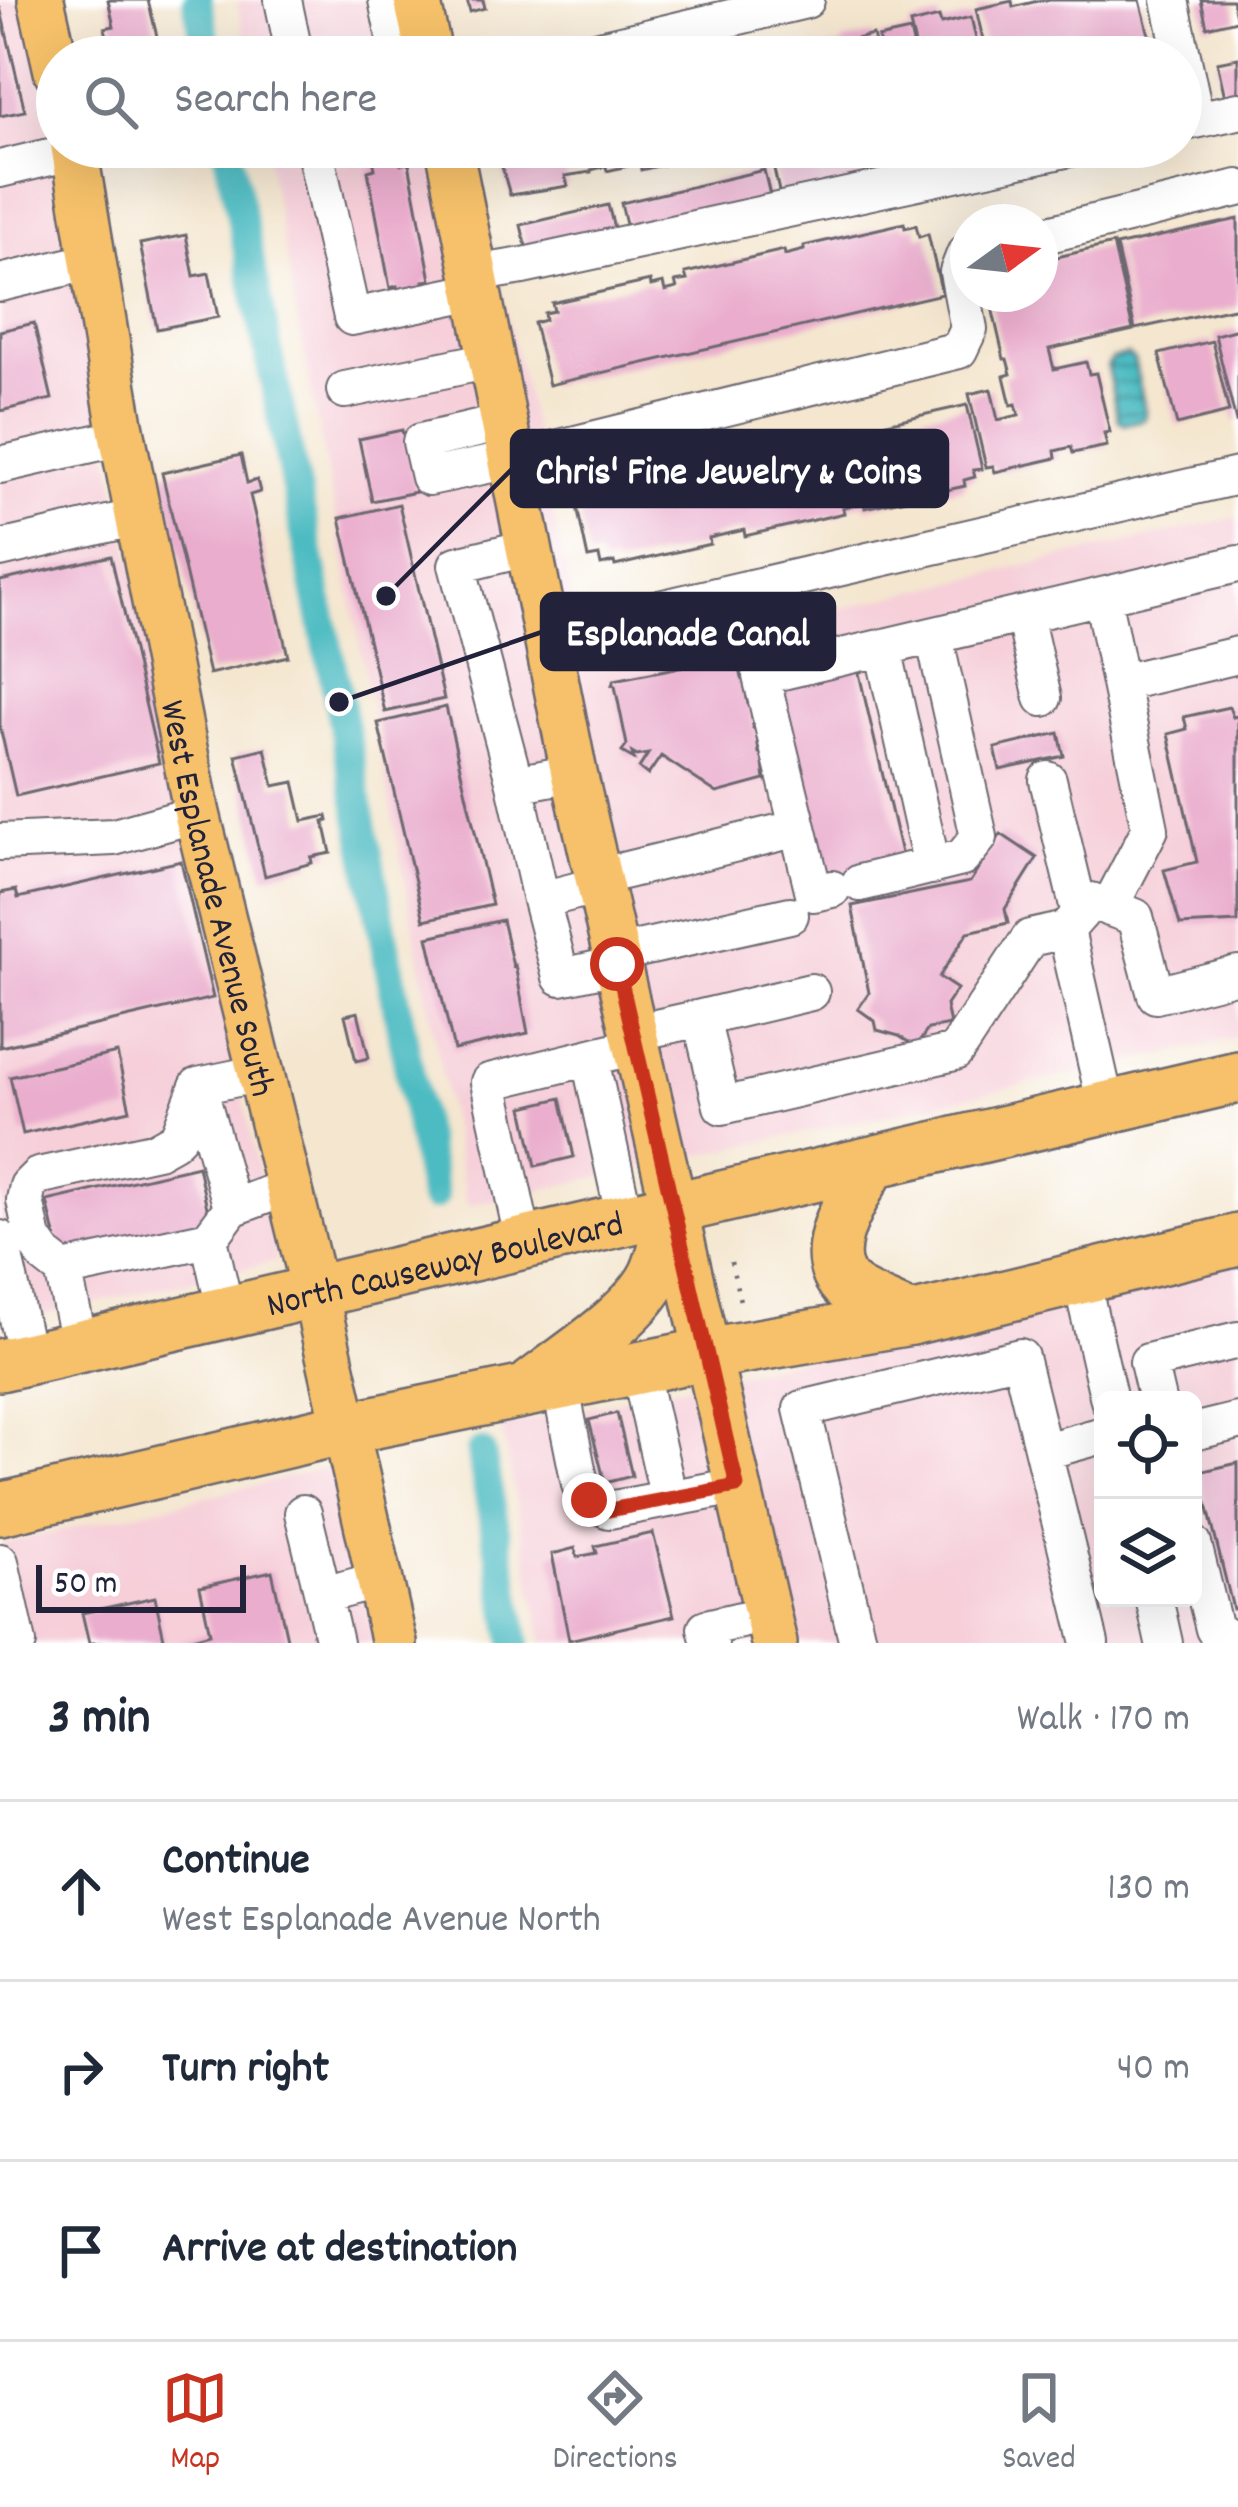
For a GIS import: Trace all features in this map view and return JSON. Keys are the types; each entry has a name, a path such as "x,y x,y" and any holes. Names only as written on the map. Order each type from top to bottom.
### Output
{"highway":[{"name":"North Causeway Boulevard","path":"14,1361 1238,1077"},
{"path":"872,1162 839,1226 834,1259 848,1287 911,1319"},
{"path":"542,1388 631,1309 653,1279 664,1250 648,1215"},
{"path":"0,1509 346,1428 706,1354 911,1319 1238,1240"}],"main road":[{"path":"41,0 49,36"},
{"path":"417,0 425,36"},
{"name":"West Esplanade Avenue South","path":"78,168 122,437 197,814 315,1293 394,1643"},
{"path":"452,168 527,548 634,1040 648,1215 706,1354 771,1629"}],"street":[{"path":"283,0 291,36"},
{"path":"387,0 395,36"},
{"path":"654,36 804,0"},
{"path":"1170,0 1175,36"},
{"path":"1202,119 1238,111"},
{"path":"0,169 36,159"},
{"path":"319,168 352,317 523,266 978,168"},
{"path":"1058,232 1238,188"},
{"path":"0,283 93,261"},
{"path":"507,441 959,350 969,328 966,312"},
{"path":"345,390 491,360"},
{"path":"0,465 122,437"},
{"path":"546,635 1238,476"},
{"path":"0,549 138,517"},
{"path":"527,548 457,565 561,977 790,915"},
{"path":"934,636 979,837 962,857 814,893 761,676 1102,596 1237,568"},
{"path":"1085,917 1150,829 1102,596"},
{"path":"1024,615 1043,698"},
{"path":"883,648 932,866"},
{"path":"1120,683 1238,655"},
{"path":"515,784 574,773"},
{"path":"1048,779 1085,917 1106,1106"},
{"path":"0,842 114,837 197,814"},
{"path":"541,900 778,833"},
{"path":"701,1018 722,1106 955,1052 1030,938 1085,917 1135,917 1156,995 1238,974"},
{"path":"524,1243 489,1082 590,1059 701,1018 811,992"},
{"path":"590,1059 648,1215"},
{"path":"199,1086 261,1073"},
{"path":"199,1086 232,1208"},
{"path":"80,1346 62,1270 36,1248 25,1200 28,1186 38,1177 157,1150 173,1141 199,1086"},
{"path":"62,1270 209,1239 232,1208 288,1187"},
{"path":"0,1239 14,1361"},
{"path":"209,1239 226,1313"},
{"path":"1081,1279 1107,1391"},
{"path":"1155,1391 1148,1362 1238,1340"},
{"path":"858,1643 802,1409 1020,1357 1090,1643"},
{"path":"639,1368 669,1499"},
{"path":"542,1388 589,1500 609,1510 737,1486"},
{"path":"1202,1430 1238,1421"},
{"path":"1045,1451 1094,1438"},
{"path":"303,1514 334,1643"},
{"path":"0,1562 18,1643"},
{"path":"323,1595 380,1580"},
{"path":"1202,1580 1214,1628 1235,1643"},
{"path":"1156,1607 1164,1643"},
{"path":"710,1643 706,1628 771,1629"}],"path":[{"path":"731,1262 740,1300"}],"shaded area":[{"path":"0,0 32,0 37,36 36,168 53,168 277,1261 0,1325"},
{"path":"237,0 435,0 444,36 243,36"},
{"path":"269,168 474,168 588,666 1238,517 1238,1038 467,1206"},
{"path":"1238,1258 1238,1643 543,1643 502,1427"},
{"path":"336,1466 376,1643 0,1643 0,1545"}],"water":[{"path":"1127,355 1134,360 1146,414 1143,420 1125,424 1118,420 1107,367 1112,359"}],"building":[{"path":"108,0 148,0 157,36 107,36 105,28 114,26"},
{"path":"467,0 483,0 485,8 470,12"},
{"path":"1042,0 1140,0 1149,36 982,36 976,9 1012,1 1013,7"},
{"path":"1201,0 1232,0 1237,20 1207,27"},
{"path":"0,7 25,111 0,116"},
{"path":"939,17 941,24 971,17 975,36 913,36 910,24"},
{"path":"1238,58 1238,94 1225,97 1217,62"},
{"path":"410,168 431,280 424,281 425,292 399,297 397,286 390,288 368,171"},
{"path":"502,168 599,168 565,176 568,186 510,195"},
{"path":"774,168 903,168 904,172 781,200"},
{"path":"764,170 771,200 628,233 621,203"},
{"path":"608,205 617,239 529,259 521,225"},
{"path":"1238,219 1238,307 1135,329 1116,246"},
{"path":"904,223 905,228 916,225 919,237 928,234 942,294 549,385 534,323 554,311 552,303 650,281 651,286 663,283 665,291 687,280 685,273 784,250 785,255 804,250 804,246"},
{"path":"186,235 194,276 209,273 218,317 157,329 140,244"},
{"path":"1113,244 1133,330 1049,349 1054,369 1086,362 1089,374 1096,373 1110,432 1104,433 1107,446 1073,453 1071,447 1055,451 1056,458 995,472 993,466 986,467 969,394 991,389 998,420 1019,415 1016,404 1011,405 1004,376 1011,374 993,312 1058,312 1058,257"},
{"path":"34,323 52,399 0,411 0,331"},
{"path":"1238,329 1238,421 1236,422 1215,335"},
{"path":"1212,341 1229,412 1177,425 1159,354"},
{"path":"967,405 982,469 973,470 975,477 964,480 965,486 865,508 864,503 843,508 844,513 745,536 744,530 709,538 710,544 615,566 614,562 601,565 599,556 588,558 574,493"},
{"path":"402,430 416,492 372,501 359,439"},
{"path":"241,455 247,483 257,480 260,492 250,495 288,656 209,674 162,473"},
{"path":"399,504 444,699 385,712 340,518"},
{"path":"111,556 159,763 16,796 0,727 0,581"},
{"path":"737,656 765,780 717,793 661,756 648,775 639,768 648,754 632,753 634,759 622,752 627,745 614,680"},
{"path":"858,669 903,862 826,880 781,687"},
{"path":"446,707 492,905 424,920 378,723"},
{"path":"1229,707 1233,717 1238,716 1238,922 1180,925 1164,870 1197,862 1168,734 1187,729 1184,717"},
{"path":"1059,733 1064,756 1000,770 995,748"},
{"path":"265,748 274,786 294,782 303,821 327,816 324,822 331,853 265,876 236,755"},
{"path":"1001,834 1037,858 1005,909 1008,923 968,932 939,977 957,989 946,1005 950,1025 928,1029 916,1047 877,1030 875,1021 858,1009 869,993 852,906 970,882"},
{"path":"181,861 213,998 0,1047 0,893 16,890 18,898"},
{"path":"502,920 528,1033 454,1050 428,937"},
{"path":"358,1012 369,1058 356,1061 345,1015"},
{"path":"117,1053 130,1110 23,1134 10,1077"},
{"path":"561,1098 574,1157 536,1166 523,1107"},
{"path":"198,1166 210,1222 60,1256 47,1201"},
{"path":"617,1413 632,1476 605,1483 589,1420"},
{"path":"1238,1463 1238,1608 1233,1609 1202,1471"},
{"path":"653,1533 674,1616 569,1640 552,1554 575,1548 577,1557 597,1553 595,1546"},
{"path":"272,1571 288,1643 175,1643 210,1633 200,1587"},
{"path":"155,1597 165,1643 89,1643 82,1613"}],"waterway":[{"path":"197,0 205,36"},
{"path":"231,168 433,1196"},
{"path":"481,1453 516,1643"}],"place":[{"name":"Chris' Fine Jewelry & Coins","path":"386,596"},
{"name":"Esplanade Canal","path":"339,702"}],"route":[{"path":"589,1500 609,1510 737,1486 617,964"}]}
